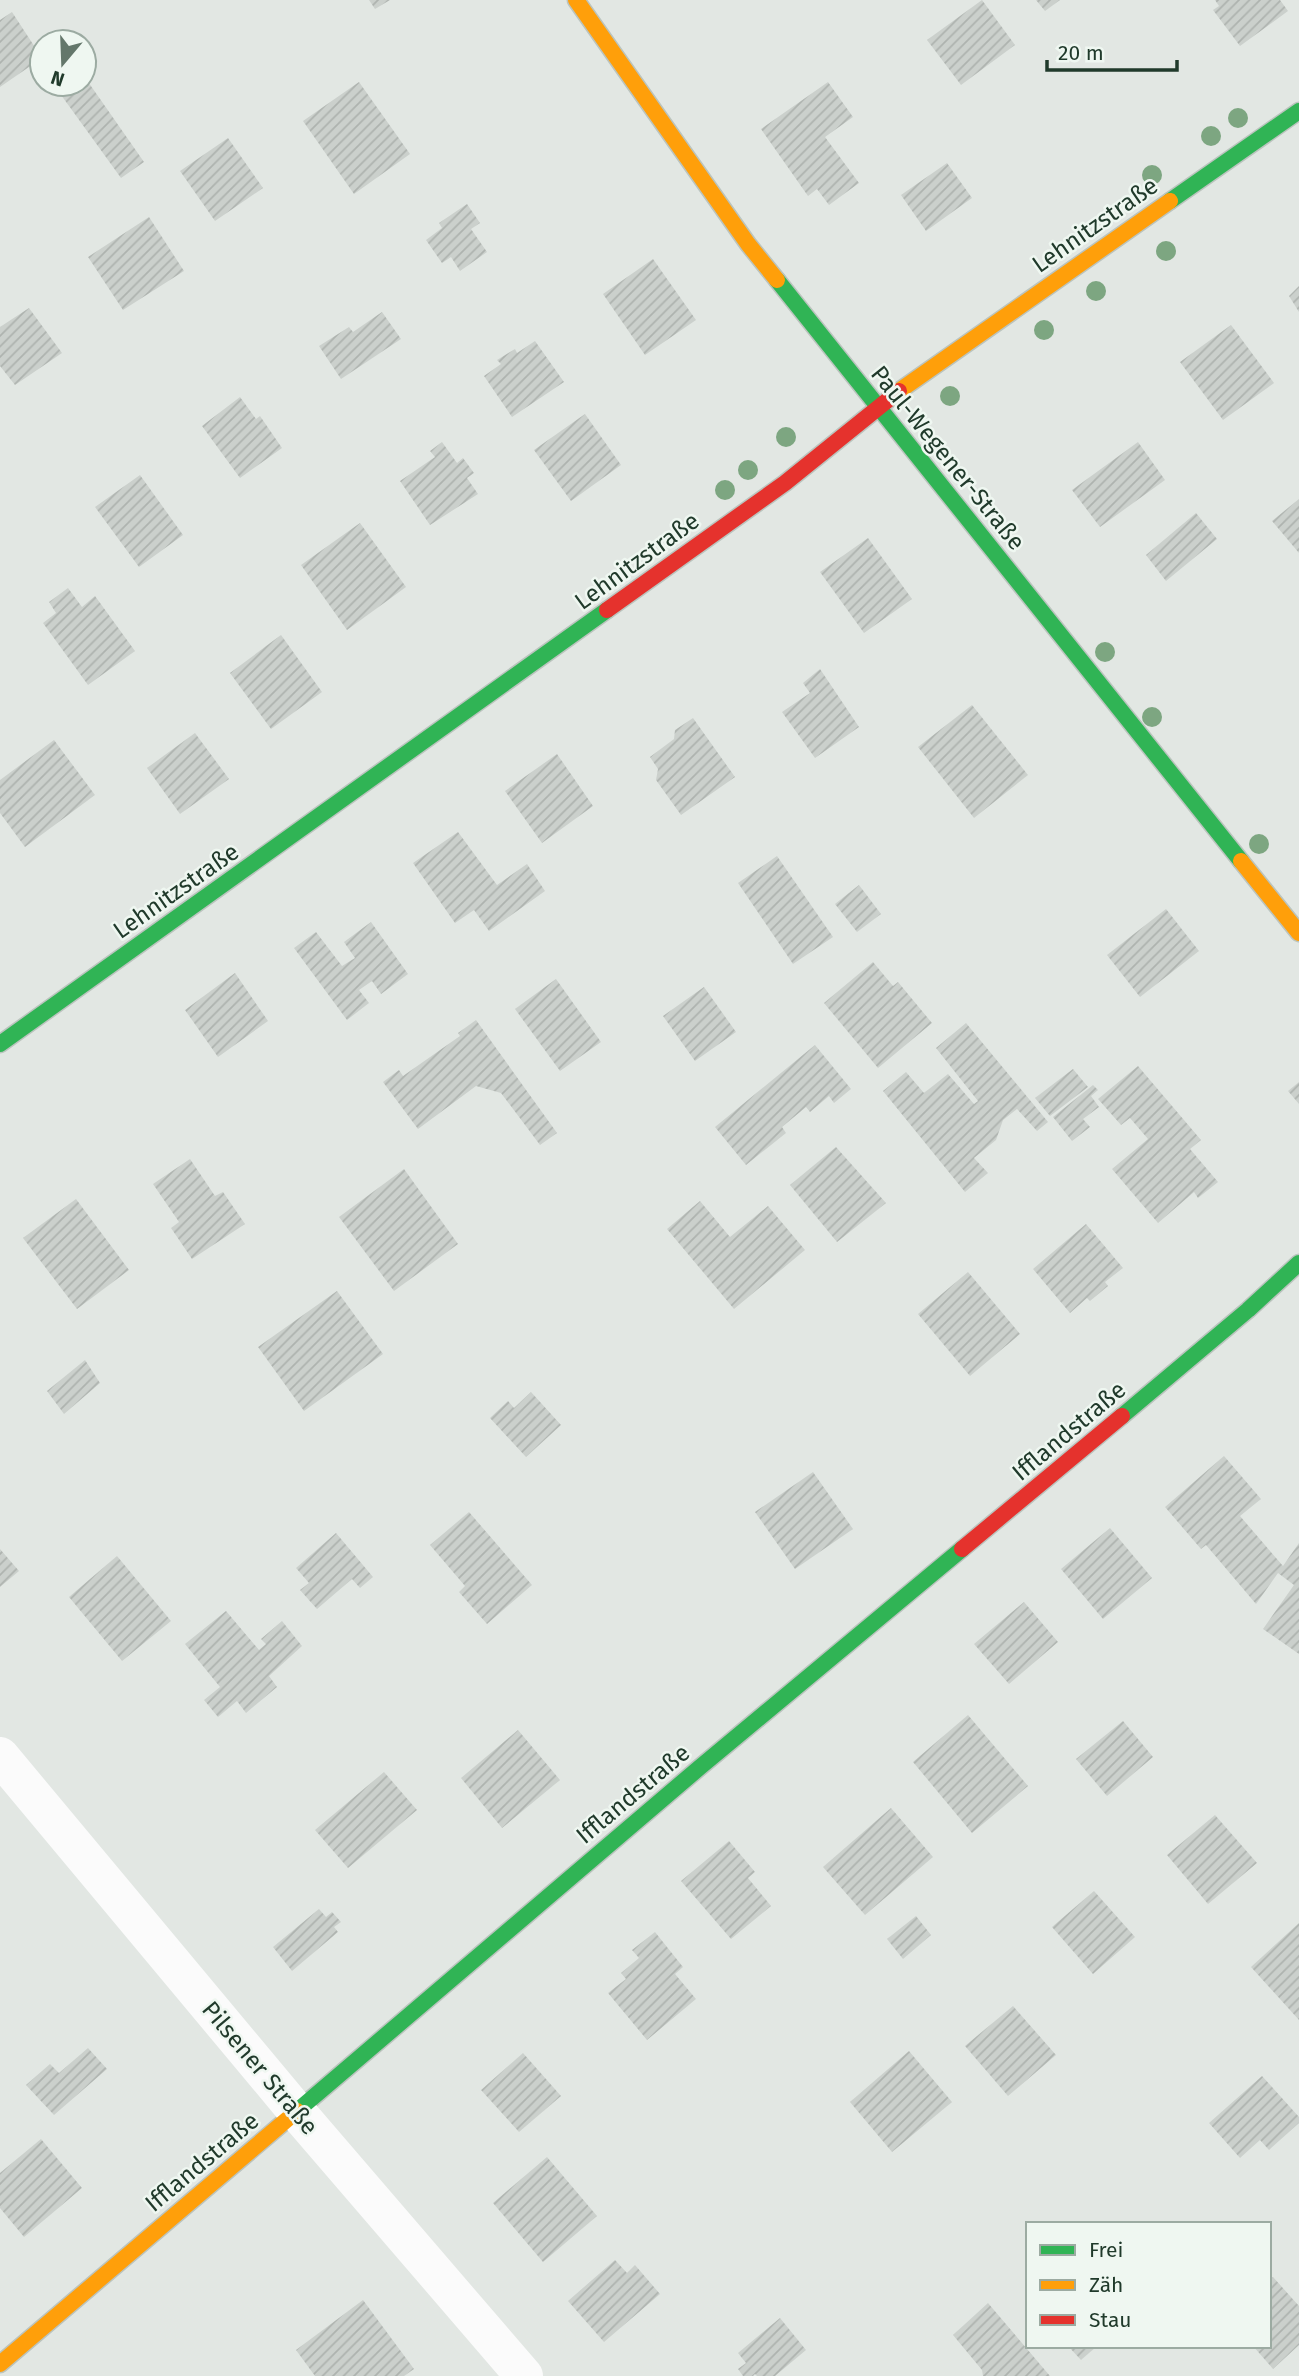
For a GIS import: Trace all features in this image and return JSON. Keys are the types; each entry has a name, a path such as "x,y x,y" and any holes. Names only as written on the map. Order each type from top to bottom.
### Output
{"street":[{"name":"Paul-Wegener-Straße","path":"576,0 748,244 1299,933"},
{"name":"Lehnitzstraße","path":"0,1044 785,483 877,407 1299,111"},
{"name":"Ifflandstraße","path":"0,2364 699,1768 1248,1310 1299,1263"},
{"name":"Pilsener Straße","path":"0,1756 297,2112 524,2376"}],"building":[{"path":"369,0 390,0 375,9"},
{"path":"982,0 1015,45 961,85 927,40"},
{"path":"1036,0 1060,0 1045,11"},
{"path":"1215,0 1280,0 1288,11 1240,46 1213,10 1219,6"},
{"path":"12,12 28,37 28,68 0,87 0,20"},
{"path":"359,82 410,154 354,194 303,121"},
{"path":"828,82 853,117 825,137 859,183 829,205 817,189 808,196 761,129"},
{"path":"98,96 144,162 121,178 63,98"},
{"path":"228,138 263,188 215,221 180,171"},
{"path":"947,163 972,198 926,231 901,195"},
{"path":"467,204 480,223 471,229 487,252 460,271 451,257 442,263 426,240 442,228 439,223"},
{"path":"149,217 184,271 123,310 88,257"},
{"path":"653,259 696,320 645,355 603,294"},
{"path":"1299,286 1299,312 1289,296"},
{"path":"29,308 62,353 15,385 0,366 0,327"},
{"path":"382,312 401,339 341,379 319,346 349,327 353,332"},
{"path":"1231,325 1274,383 1223,420 1180,362"},
{"path":"535,341 564,382 512,417 484,376 501,364 497,360 515,349 517,353"},
{"path":"240,397 256,419 260,416 282,448 240,478 202,426"},
{"path":"585,414 621,465 571,501 534,450"},
{"path":"442,442 457,463 463,458 474,473 467,478 478,494 430,525 400,481 435,457 430,451"},
{"path":"1138,442 1165,480 1100,527 1072,490"},
{"path":"140,475 183,535 139,567 95,507"},
{"path":"1299,499 1299,553 1272,521"},
{"path":"1196,513 1217,539 1166,581 1146,555"},
{"path":"360,523 406,587 347,630 301,565"},
{"path":"868,538 912,599 864,633 820,572"},
{"path":"68,588 82,607 95,596 135,651 88,685 43,623 56,613 49,602"},
{"path":"281,635 322,692 271,729 230,673"},
{"path":"820,669 859,727 815,758 782,712 810,693 803,683"},
{"path":"972,705 1028,775 974,818 918,747"},
{"path":"693,718 735,777 681,815 656,780 658,769 650,757 674,739 675,730"},
{"path":"195,733 229,779 180,814 147,768"},
{"path":"54,740 95,795 25,847 0,813 0,780"},
{"path":"557,754 593,806 542,843 505,791"},
{"path":"458,832 497,885 527,864 545,891 489,931 474,910 455,923 413,863"},
{"path":"777,856 833,937 793,964 738,883"},
{"path":"859,885 881,914 857,932 835,904"},
{"path":"1166,909 1199,951 1140,997 1107,955"},
{"path":"371,922 408,974 381,994 372,981 359,990 369,1003 347,1020 294,948 316,932 342,966 355,958 344,942"},
{"path":"873,962 893,986 898,982 932,1023 878,1068 824,1003"},
{"path":"235,973 268,1021 218,1057 185,1010"},
{"path":"556,979 601,1042 560,1071 515,1009"},
{"path":"704,987 736,1032 695,1061 663,1016"},
{"path":"476,1020 557,1133 540,1145 501,1093 476,1086 418,1129 383,1082 399,1070 403,1076 460,1036 458,1033"},
{"path":"966,1023 1048,1122 1037,1131 1017,1109 1003,1120 996,1140 974,1158 988,1173 965,1192 883,1091 906,1072 924,1093 948,1074 974,1104 978,1101 936,1048"},
{"path":"815,1045 851,1089 834,1103 829,1096 810,1112 806,1107 782,1127 786,1133 746,1165 715,1127"},
{"path":"1138,1066 1201,1140 1190,1149 1218,1182 1198,1198 1194,1192 1158,1223 1112,1169 1148,1139 1130,1118 1121,1125 1098,1099"},
{"path":"1073,1069 1088,1087 1050,1116 1035,1098"},
{"path":"1299,1082 1299,1104 1288,1091"},
{"path":"1093,1085 1098,1090 1091,1096 1099,1107 1083,1119 1090,1127 1072,1141 1053,1117"},
{"path":"836,1147 886,1203 837,1242 790,1185"},
{"path":"190,1159 215,1196 223,1192 245,1224 192,1259 171,1228 179,1222 153,1184"},
{"path":"404,1169 458,1244 394,1291 339,1217"},
{"path":"76,1199 129,1270 77,1309 23,1238"},
{"path":"700,1201 730,1237 768,1206 805,1250 734,1309 667,1229"},
{"path":"1086,1224 1123,1268 1105,1282 1108,1286 1090,1301 1087,1298 1070,1313 1033,1269"},
{"path":"968,1272 1020,1334 970,1376 918,1314"},
{"path":"337,1291 383,1354 304,1411 258,1347"},
{"path":"85,1360 100,1383 64,1414 47,1391"},
{"path":"531,1392 561,1425 526,1457 490,1418 508,1401 514,1408"},
{"path":"1224,1456 1261,1499 1240,1516 1283,1566 1299,1543 1299,1654 1263,1629 1294,1585 1278,1573 1256,1604 1206,1545 1201,1549 1165,1507"},
{"path":"813,1472 853,1529 795,1569 755,1512"},
{"path":"469,1512 532,1585 487,1624 459,1592 465,1586 430,1545"},
{"path":"1110,1528 1152,1578 1103,1619 1061,1569"},
{"path":"336,1533 373,1577 360,1588 352,1579 317,1609 300,1590 309,1583 296,1568"},
{"path":"0,1549 19,1571 0,1587"},
{"path":"117,1556 171,1621 122,1661 69,1597"},
{"path":"1024,1602 1058,1642 1009,1684 974,1644"},
{"path":"226,1611 259,1650 266,1644 261,1639 282,1621 302,1646 269,1676 277,1687 246,1713 237,1701 218,1717 204,1700 220,1687 185,1644"},
{"path":"968,1715 1028,1786 972,1833 913,1762"},
{"path":"1123,1721 1153,1757 1107,1796 1076,1759"},
{"path":"518,1730 560,1780 502,1828 461,1778"},
{"path":"384,1772 417,1810 348,1868 315,1830"},
{"path":"891,1808 933,1857 865,1915 823,1867"},
{"path":"1215,1815 1257,1863 1208,1904 1167,1855"},
{"path":"729,1841 755,1872 748,1878 771,1906 731,1939 681,1881"},
{"path":"1094,1891 1135,1937 1093,1974 1052,1927"},
{"path":"319,1909 326,1917 332,1912 341,1922 334,1927 338,1932 292,1971 273,1947"},
{"path":"916,1916 931,1935 903,1959 887,1939"},
{"path":"1299,1923 1299,2020 1251,1967"},
{"path":"655,1932 683,1967 675,1974 696,1999 647,2040 608,1993 626,1979 621,1973 639,1958 632,1950"},
{"path":"1013,2006 1056,2055 1008,2096 965,2046"},
{"path":"88,2048 107,2069 54,2115 26,2085 50,2064 59,2073"},
{"path":"909,2051 952,2102 892,2152 850,2102"},
{"path":"523,2053 561,2096 519,2132 481,2090"},
{"path":"1262,2076 1299,2117 1299,2123 1269,2150 1260,2140 1240,2158 1209,2123"},
{"path":"41,2139 82,2188 24,2237 0,2208 0,2173"},
{"path":"547,2157 597,2216 543,2262 493,2203"},
{"path":"615,2260 627,2273 635,2265 660,2294 604,2342 568,2301"},
{"path":"1273,2277 1299,2306 1299,2345 1273,2369 1255,2348 1271,2348"},
{"path":"363,2300 414,2369 404,2376 315,2376 296,2350"},
{"path":"988,2303 1050,2376 983,2376 982,2370 953,2335"},
{"path":"780,2318 806,2350 775,2376 743,2376 738,2369 746,2363 738,2353"},
{"path":"1070,2348 1095,2348 1081,2360"}],"traffic: fast":[{"path":"1170,201 1299,111"},
{"path":"777,280 1241,861"},
{"path":"0,1044 607,610"},
{"path":"1122,1416 1248,1310 1299,1263"},
{"path":"297,2111 699,1768 962,1549"}],"traffic: slow":[{"path":"576,0 748,244 777,280"},
{"path":"899,391 1170,201"},
{"path":"1241,861 1299,933"},
{"path":"0,2364 297,2111"}],"traffic: jam":[{"path":"607,610 785,483 899,391"},
{"path":"962,1549 1122,1416"}]}
